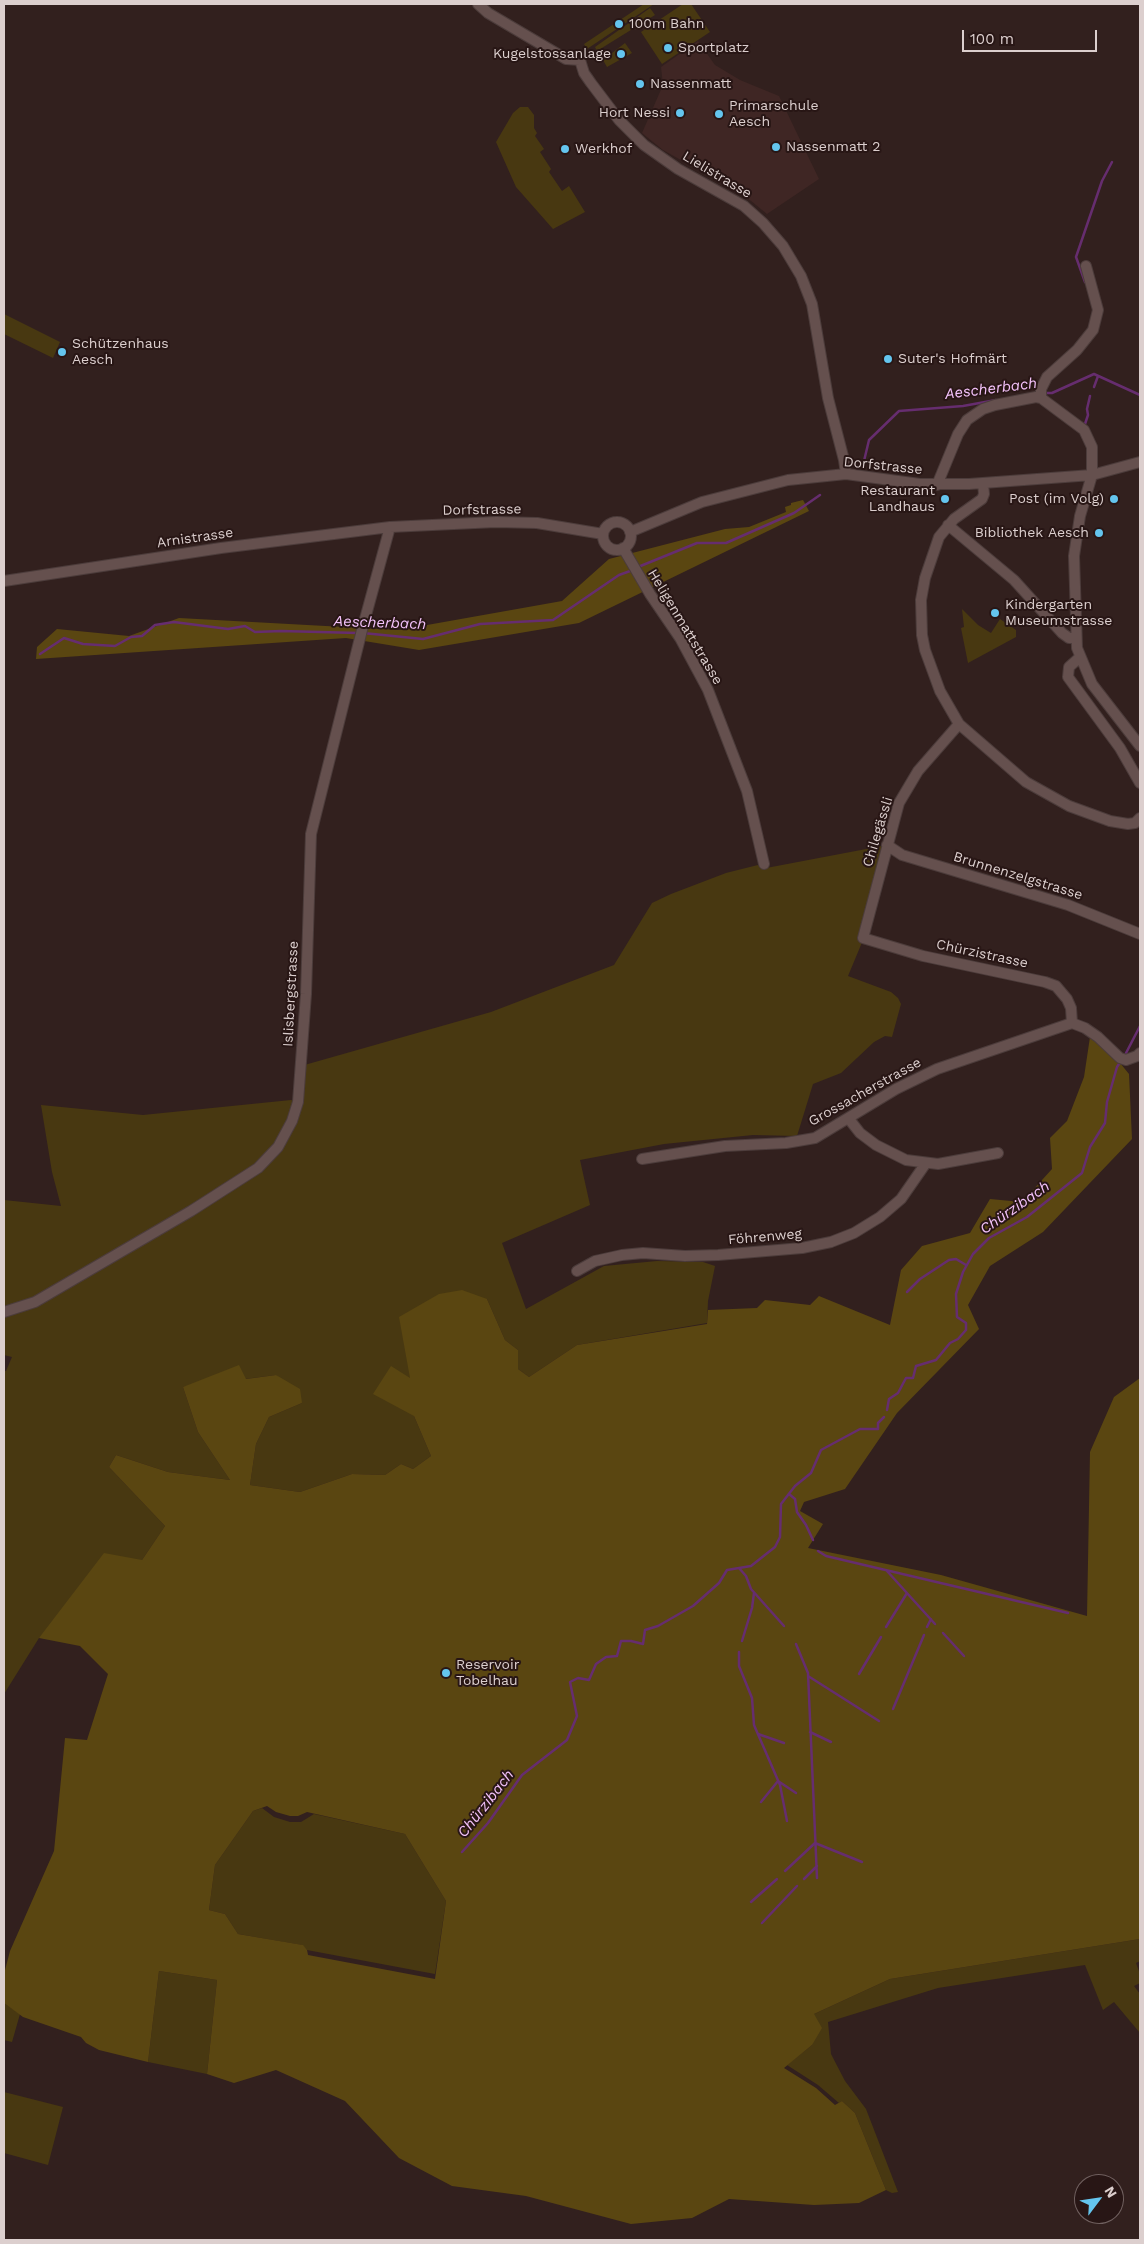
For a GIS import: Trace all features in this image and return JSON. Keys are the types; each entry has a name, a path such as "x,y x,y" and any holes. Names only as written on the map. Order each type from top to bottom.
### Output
{"street":[{"name":"Lielistrasse","path":"478,4 488,13 566,59 580,60 584,73 591,83 619,120 644,145 678,169 744,206 763,223 783,246 801,276 812,304 828,398 846,474"},
{"path":"937,484 958,434 967,420 983,409 995,405 1036,397 1041,393 1047,377 1077,350 1093,330 1098,310 1086,266"},
{"path":"1041,393 1047,404 1075,423 1088,437 1092,447 1092,475 1080,516 1074,556 1076,638 1080,658 1092,684 1140,746"},
{"name":"Dorfstrasse","path":"630,532 702,502 788,480 846,474 904,482 937,484 983,483 1092,475 1140,462"},
{"path":"983,483 984,494 982,499 948,525 936,543 925,578 921,600 921,620 925,650 940,691 959,724 1019,777 1069,806 1110,821 1128,824 1135,823 1140,818"},
{"name":"Dorfstrasse","path":"390,527 496,522 537,523 603,534"},
{"path":"616,522 624,524 630,532 630,539 623,548 611,548 605,542 603,534 607,526 616,522"},
{"path":"948,525 1014,580 1062,633 1069,638 1076,638"},
{"name":"Arnistrasse","path":"4,581 229,547 390,527"},
{"name":"Islisbergstrasse","path":"4,1312 35,1302 182,1216 258,1168 278,1147 292,1121 298,1102 306,994 311,834 390,527"},
{"name":"Heligenmattstrasse","path":"623,548 636,572 680,638 708,690 747,791 764,864"},
{"path":"1080,658 1069,667 1068,676 1120,748 1138,775 1140,783"},
{"name":"Chilegässli","path":"863,938 899,803 914,779 959,724"},
{"name":"Brunnenzelgstrasse","path":"887,845 902,855 1068,905 1140,934"},
{"name":"Chürzistrasse","path":"863,938 923,956 1056,986 1067,999 1071,1008 1072,1023"},
{"path":"1072,1023 1085,1028 1098,1037 1123,1059 1137,1056 1140,1053"},
{"name":"Grossacherstrasse","path":"642,1158 725,1146 786,1143 815,1138 896,1089 937,1069 1072,1023"},
{"path":"849,1119 860,1133 876,1145 906,1160 926,1164 954,1163 998,1153"},
{"name":"Föhrenweg","path":"577,1270 595,1261 643,1253 685,1256 718,1255 802,1248 831,1242 854,1233 880,1217 902,1199 926,1164"}],"shaded area":[{"name":"100m Bahn","path":"644,4 654,4 587,49 584,44"},
{"name":"Sportplatz","path":"683,4 691,4 710,32 662,64 641,32"},
{"path":"650,8 655,15 597,51 595,47"},
{"name":"Primarschule Aesch","path":"698,41 715,65 740,80 779,96 819,179 767,214 745,196 663,150 642,133 663,85 661,67"},
{"name":"Kugelstossanlage","path":"625,43 632,53 607,67 603,60"},
{"path":"520,107 528,107 534,115 534,128 537,133 535,136 544,149 540,152 551,169 549,172 562,191 569,186 585,212 553,229 516,187 496,142 513,113"},
{"path":"4,314 60,342 53,358 4,334"},
{"path":"803,500 809,511 579,623 419,650 346,638 36,659 37,647 57,629 129,636 179,618 399,630 562,601 609,559 725,529 749,527 786,512 785,507 791,505 791,503"},
{"path":"962,609 978,625 991,633 1000,619 1016,630 1016,637 968,663 961,628 964,627"},
{"path":"882,846 888,854 868,928 848,976 891,992 898,998 901,1004 892,1037 885,1036 874,1042 841,1073 813,1084 797,1136 753,1135 664,1144 580,1160 590,1205 502,1243 526,1309 604,1266 657,1261 703,1262 715,1266 708,1301 707,1323 577,1345 529,1377 518,1369 518,1350 505,1340 487,1299 411,1378 414,1416 431,1456 413,1469 401,1464 385,1475 352,1474 300,1492 250,1485 256,1444 269,1417 302,1403 276,1375 183,1387 198,1432 230,1480 168,1472 116,1455 109,1467 165,1526 142,1560 39,1638 4,1694 4,1371 6,1371 12,1357 4,1355 4,1200 61,1206 52,1172 41,1105 143,1115 291,1100 298,1102 301,1066 491,1012 614,965 652,903 671,894 726,873 758,865 761,869"},
{"path":"1090,1037 1107,1047 1129,1074 1132,1139 1043,1232 990,1266 968,1305 979,1329 897,1413 845,1489 804,1502 800,1511 823,1524 808,1548 941,1575 1087,1616 1090,1452 1114,1397 1140,1378 1140,1939 890,1979 814,2014 822,2028 812,2045 784,2068 816,2088 835,2105 842,2101 855,2113 886,2190 859,2203 814,2205 729,2199 692,2218 631,2224 526,2196 452,2186 399,2158 345,2101 276,2070 234,2083 207,2074 217,1980 159,1971 148,2062 99,2050 86,2043 81,2037 23,2017 4,2003 4,1974 10,1951 54,1851 65,1738 87,1740 108,1674 80,1646 39,1638 104,1553 142,1560 165,1526 109,1467 116,1455 168,1472 230,1480 198,1432 183,1387 239,1365 246,1379 276,1375 300,1389 302,1403 269,1417 256,1444 250,1485 300,1492 352,1474 385,1475 401,1464 413,1469 431,1456 414,1416 373,1394 391,1366 410,1378 399,1317 439,1294 462,1290 487,1299 505,1340 518,1350 518,1369 529,1377 577,1345 707,1324 708,1310 757,1308 765,1300 810,1305 819,1296 890,1325 901,1270 922,1246 970,1233 990,1199 1022,1202 1052,1169 1050,1138 1067,1121 1084,1077","holes":["267,1806 276,1812 290,1816 298,1816 307,1812 405,1834 446,1901 435,1979 308,1955 303,1945 238,1934 225,1914 209,1910 215,1865 253,1811"]},
{"path":"262,1808 274,1817 290,1822 301,1822 314,1814 405,1834 446,1901 435,1974 307,1950 302,1945 238,1934 225,1914 209,1910 215,1865 253,1811"},
{"path":"1140,1939 1140,1961 1136,1963 1140,1974 1140,1983 1134,1986 1140,1994 1140,2033 1114,2002 1103,2010 1085,1965 938,1988 828,2022 831,2054 845,2081 866,2109 898,2192 892,2193 886,2190 855,2113 842,2101 839,2103 818,2085 787,2065 812,2045 814,2014 890,1979"},
{"path":"159,1971 217,1980 207,2074 148,2062"},
{"path":"4,2003 20,2014 12,2042 4,2040"},
{"path":"4,2092 63,2107 48,2165 4,2153"}],"waterway":[{"path":"1085,282 1076,257 1102,181 1112,162"},
{"name":"Aescherbach","path":"1043,393 1052,393 1094,374 1140,395"},
{"name":"Chürzibach","path":"1094,387 1098,376"},
{"name":"Chürzibach","path":"1085,424 1090,396"},
{"name":"Aescherbach","path":"864,461 869,440 899,411 963,406 996,400"},
{"name":"Aescherbach","path":"638,567 697,543 726,543 794,513 820,495"},
{"name":"Aescherbach","path":"363,633 423,639 480,624 553,620 619,575 633,570"},
{"name":"Aescherbach","path":"40,654 64,638 83,644 115,646 131,637 142,636 155,625 174,622 228,629 245,626 255,632 358,633"},
{"name":"Chürzibach","path":"1124,1057 1140,1026"},
{"name":"Chürzibach","path":"887,1410 889,1399 898,1393 906,1378 913,1378 916,1366 936,1360 950,1343 958,1339 966,1330 966,1323 957,1317 956,1294 963,1272 973,1254 989,1238 1027,1217 1082,1173 1090,1147 1105,1123 1107,1102 1117,1067 1121,1061"},
{"path":"907,1292 920,1279 949,1260 956,1259 966,1265"},
{"name":"Chürzibach","path":"462,1852 488,1823 522,1775 567,1740 577,1716 570,1682 578,1678 589,1680 596,1664 606,1657 617,1656 621,1641 643,1644 645,1630 658,1626 693,1606 719,1583 727,1570 751,1566 775,1547 780,1537 781,1504 795,1486 811,1473 821,1450 860,1429 878,1429 878,1423 884,1417"},
{"path":"789,1494 795,1499 797,1512 813,1540"},
{"path":"818,1551 826,1556 1068,1613"},
{"path":"739,1568 746,1576 751,1589 784,1626"},
{"path":"887,1571 935,1624"},
{"path":"742,1641 752,1608 754,1593"},
{"path":"886,1627 907,1593"},
{"path":"927,1627 931,1619"},
{"path":"943,1633 964,1656"},
{"path":"893,1709 924,1635"},
{"path":"859,1674 881,1637"},
{"path":"796,1644 808,1673 817,1878"},
{"path":"739,1652 739,1666 752,1698 754,1725 780,1785 787,1821"},
{"path":"808,1676 879,1721"},
{"path":"810,1732 831,1742"},
{"path":"758,1734 784,1743"},
{"path":"761,1802 778,1781 796,1793"},
{"path":"785,1871 815,1843 862,1862"},
{"path":"804,1879 817,1866"},
{"path":"751,1902 777,1879"},
{"path":"762,1923 797,1886"}],"place":[{"name":"100m Bahn","path":"619,24"},
{"name":"Sportplatz","path":"668,48"},
{"name":"Kugelstossanlage","path":"621,54"},
{"name":"Nassenmatt","path":"640,84"},
{"name":"Hort Nessi","path":"680,113"},
{"name":"Primarschule Aesch","path":"719,114"},
{"name":"Nassenmatt 2","path":"776,147"},
{"name":"Werkhof","path":"565,149"},
{"name":"Schützenhaus Aesch","path":"62,352"},
{"name":"Suter's Hofmärt","path":"888,359"},
{"name":"Restaurant Landhaus","path":"945,499"},
{"name":"Post (im Volg)","path":"1114,499"},
{"name":"Bibliothek Aesch","path":"1099,533"},
{"name":"Kindergarten Museumstrasse","path":"995,613"},
{"name":"Reservoir Tobelhau","path":"446,1673"}]}
